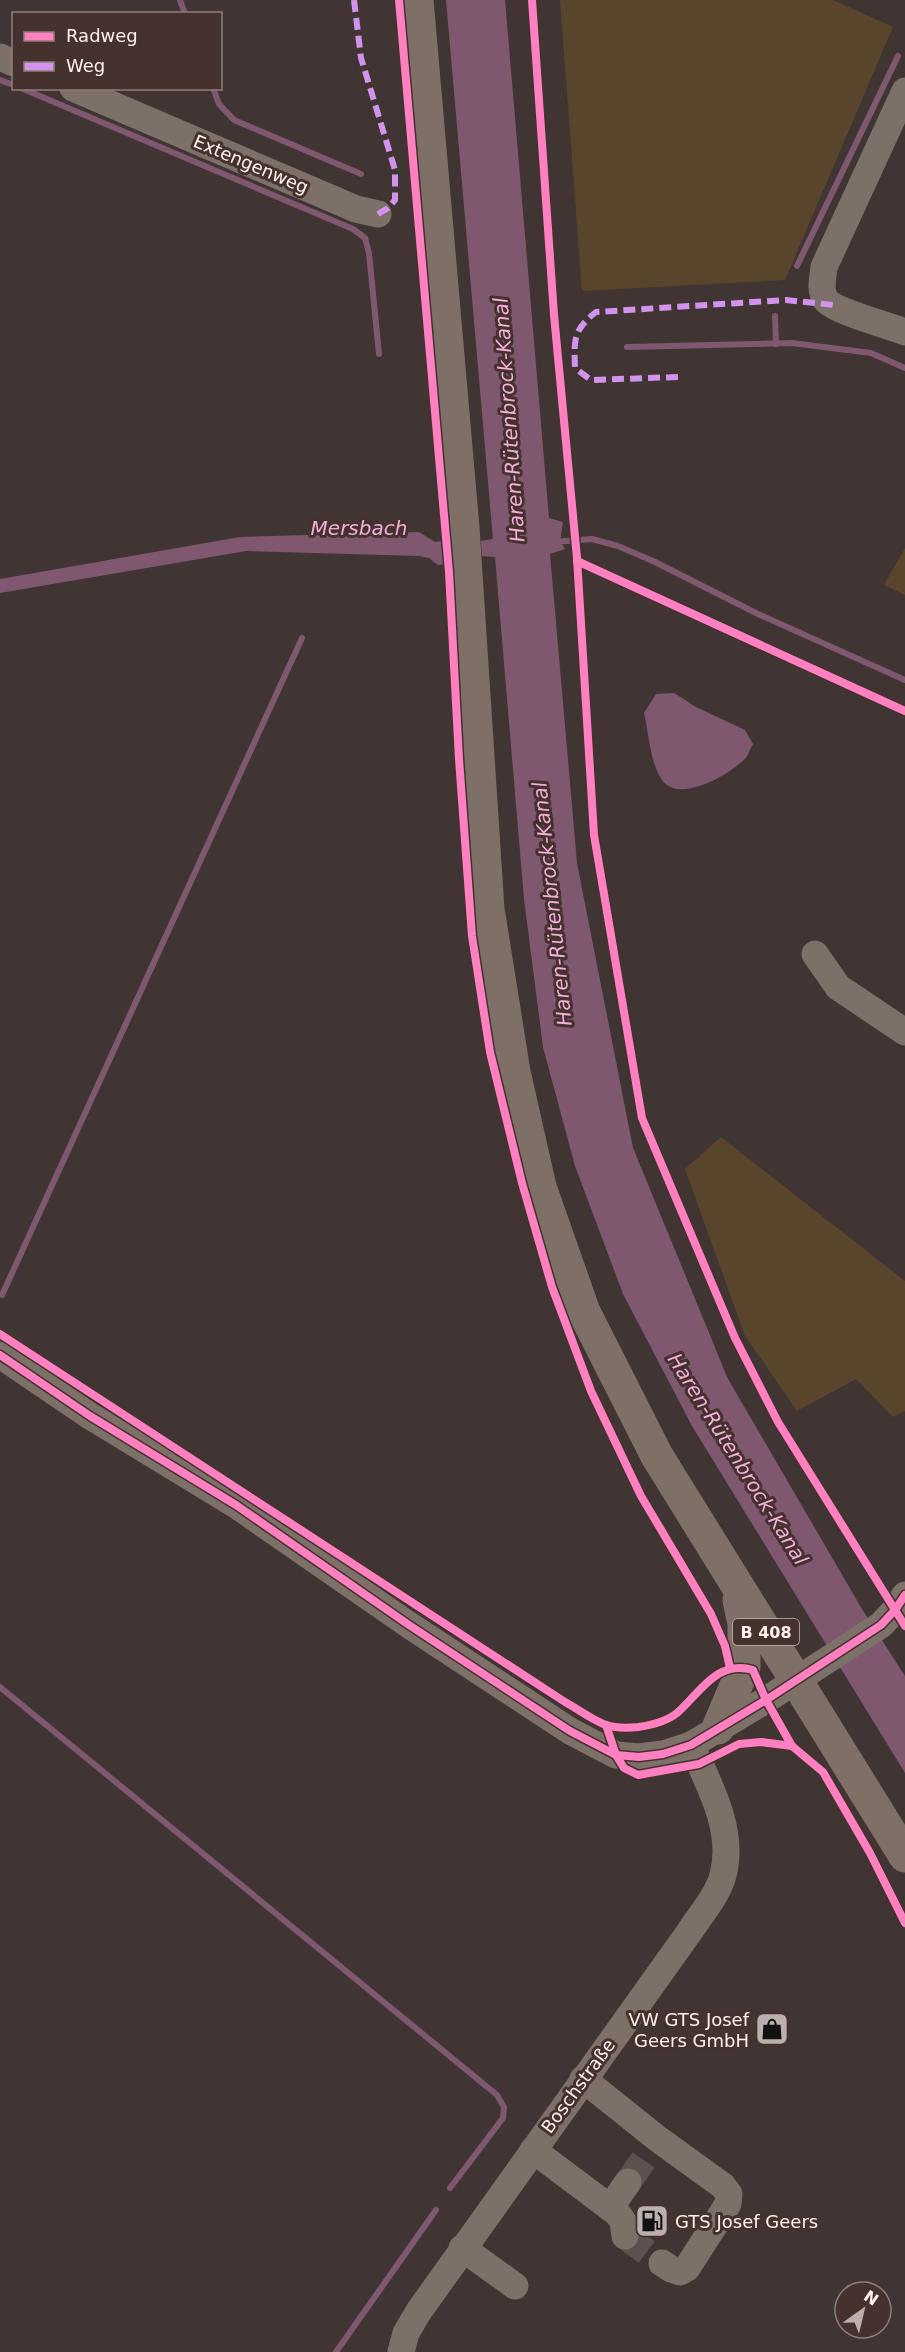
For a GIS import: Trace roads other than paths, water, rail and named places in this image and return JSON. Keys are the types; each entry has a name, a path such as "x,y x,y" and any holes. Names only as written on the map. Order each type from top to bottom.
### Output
{"main road":[{"name":"B 408","path":"417,0 463,528 488,909 514,1072 540,1187 584,1312 632,1409 668,1474 735,1584 797,1680 905,1857"},
{"path":"718,1728 744,1668 746,1650 744,1624 735,1584"}],"street":[{"name":"Extengenweg","path":"78,90 356,209 378,214"},
{"path":"905,91 824,267 822,287 826,300 838,307 905,332"},
{"path":"815,954 838,987 905,1032"},
{"path":"0,1355 90,1416 236,1505 409,1625 570,1731 616,1755 639,1757 663,1754 691,1745 797,1680 881,1624 896,1610 905,1595"},
{"name":"Boschstraße","path":"401,2352 406,2333 462,2248 713,1897 723,1876 726,1839 721,1817 691,1745"},
{"path":"583,2079 652,2149 723,2186 729,2194 728,2204 687,2268 680,2272 662,2263"},
{"path":"533,2150 610,2208 623,2221 625,2236"},
{"path":"610,2208 628,2182"},
{"path":"462,2248 515,2286"}],"water":[{"name":"Haren-Rütenbrock-Kanal","path":"446,0 505,0 549,518 563,522 560,541 565,549 550,554 577,863 633,1148 728,1379 862,1609 905,1676 905,1773 692,1426 623,1294 575,1166 543,1047 524,899 495,557 482,556 481,541 493,539"},
{"path":"419,532 435,542 441,541 444,564 438,565 429,558 419,556 246,551 0,593 0,579 240,537"},
{"path":"674,693 696,707 745,730 753,744 744,760 716,779 691,788 670,787 662,780 652,756 644,713 656,694"}],"waterway":[{"path":"180,0 184,12"},
{"path":"797,266 898,56"},
{"path":"0,80 12,84"},
{"path":"26,90 353,229 365,238 369,253 379,354"},
{"path":"214,90 219,104 234,120 361,174"},
{"path":"775,316 776,344"},
{"path":"627,347 792,343 871,353 905,368"},
{"name":"Mersbach","path":"553,542 592,539 618,546 758,614 905,680"},
{"path":"2,1295 302,638"},
{"path":"0,1687 497,2095 504,2107 503,2118 450,2188"},
{"path":"336,2352 436,2210"}],"tunnel":[{"path":"628,2182 645,2158"},
{"path":"625,2236 662,2263"}],"place":[{"name":"VW GTS Josef Geers GmbH","path":"772,2029"},
{"name":"GTS Josef Geers","path":"652,2221"}]}
